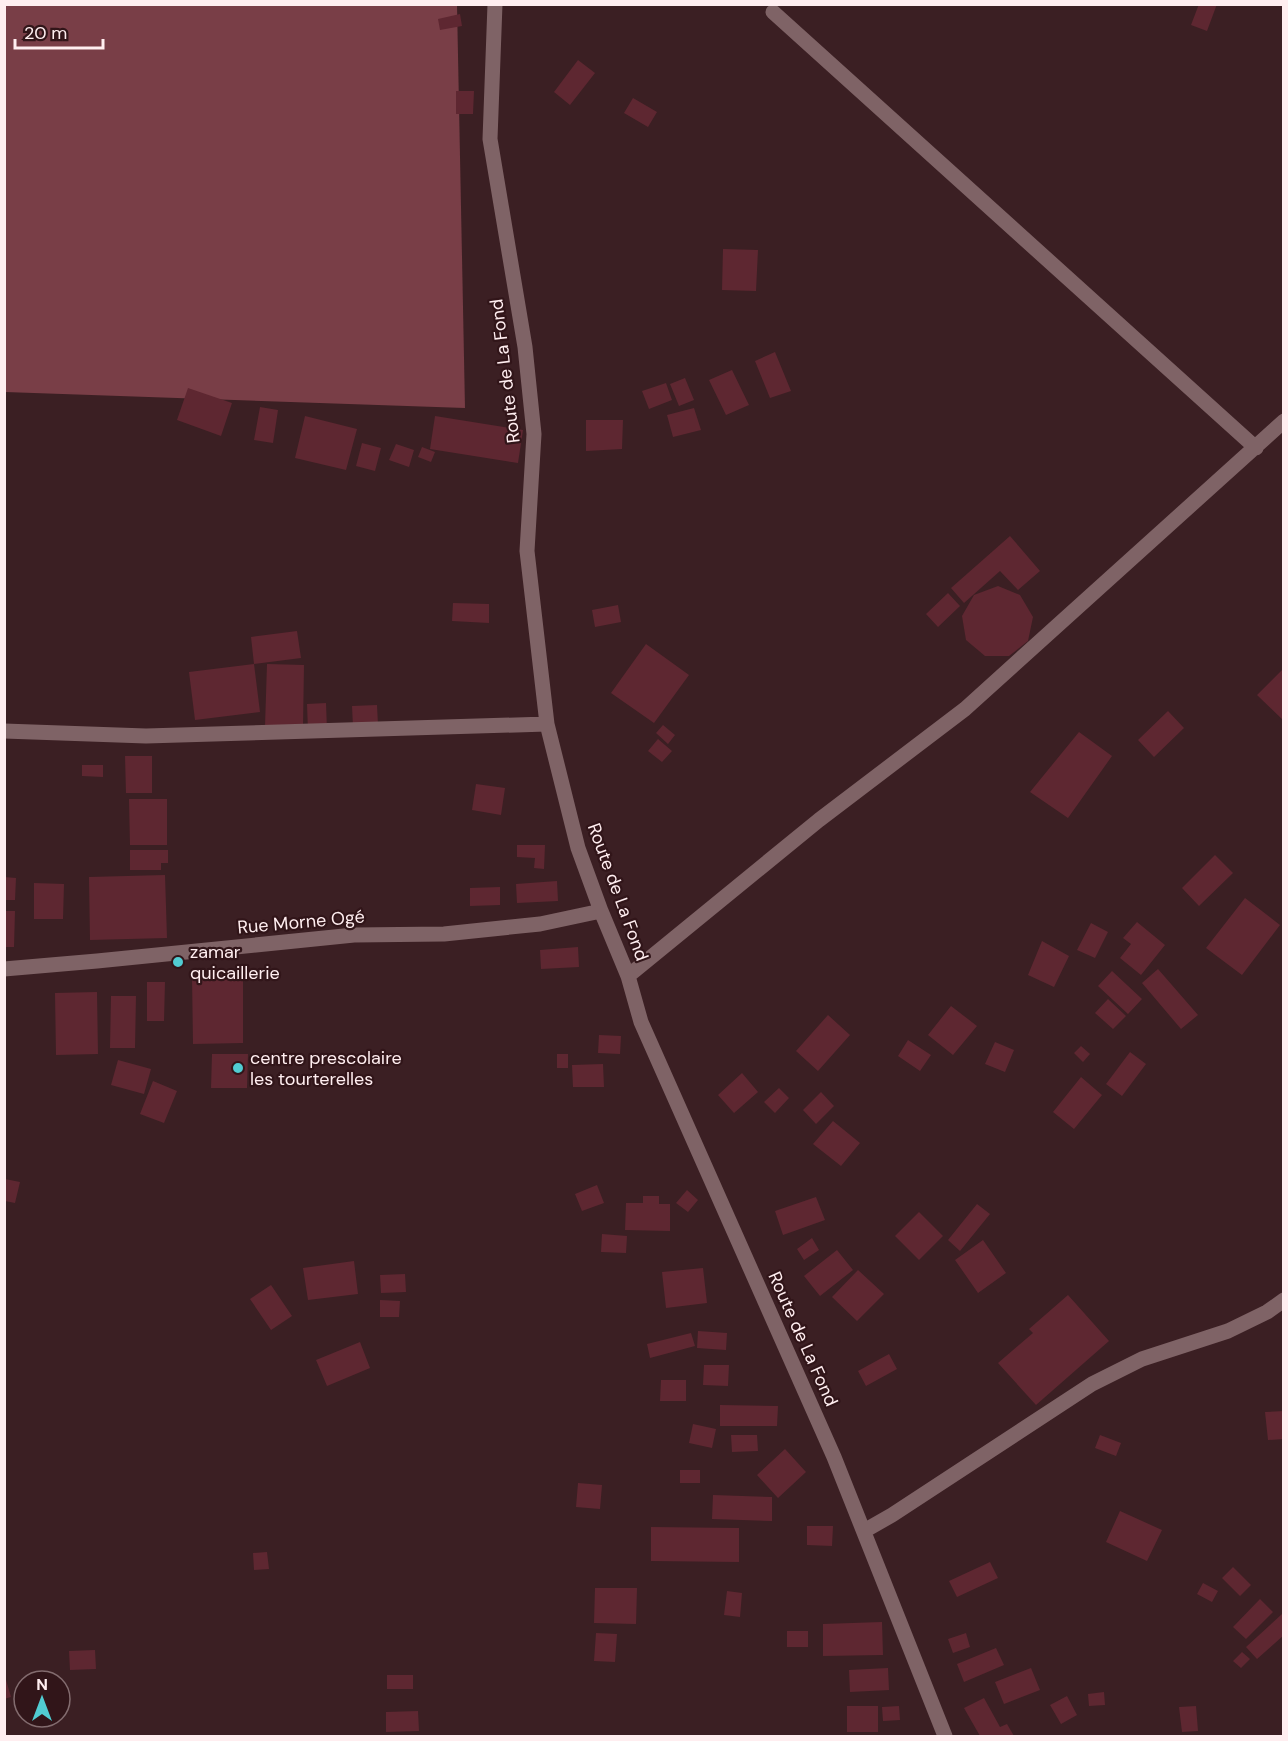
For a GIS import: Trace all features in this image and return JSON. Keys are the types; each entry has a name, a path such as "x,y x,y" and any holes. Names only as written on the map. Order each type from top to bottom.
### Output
{"street":[{"name":"Route de La Fond","path":"495,4 490,139 525,348 534,434 527,552 547,724 578,848 628,976 641,1022 834,1457 945,1737"},
{"path":"773,12 1256,448"},
{"path":"628,976 819,820 965,709 1284,421"},
{"path":"4,731 146,736 547,724"},
{"name":"Rue Morne Ogé","path":"4,969 354,935 444,934 540,924 601,911"},
{"path":"864,1531 1092,1384 1142,1359 1228,1331 1267,1312 1284,1300"}],"shaded area":[{"path":"5,5 457,5 465,408 5,392"}],"building":[{"path":"1199,4 1217,4 1207,31 1191,25"},
{"path":"460,14 462,26 440,30 438,19"},
{"path":"578,60 595,73 570,105 554,92"},
{"path":"456,91 474,91 473,114 456,114"},
{"path":"633,98 657,112 648,127 624,113"},
{"path":"723,249 758,250 756,291 722,290"},
{"path":"775,352 791,391 770,398 755,361"},
{"path":"732,370 749,405 726,415 709,380"},
{"path":"685,378 694,400 679,406 670,384"},
{"path":"666,383 672,400 649,409 642,391"},
{"path":"188,388 232,403 221,436 177,420"},
{"path":"260,407 278,410 273,443 254,440"},
{"path":"694,408 701,430 673,437 667,415"},
{"path":"305,416 357,429 346,470 295,458"},
{"path":"435,416 523,430 518,463 430,449"},
{"path":"586,420 623,420 622,449 586,451"},
{"path":"362,443 381,448 375,471 356,466"},
{"path":"396,444 414,450 409,467 389,460"},
{"path":"422,447 435,452 431,462 418,457"},
{"path":"1010,536 1040,571 1018,590 1000,571 964,603 951,588"},
{"path":"998,586 1020,595 1033,617 1028,641 1009,656 985,656 966,640 962,616 974,595"},
{"path":"948,593 960,606 938,627 926,614"},
{"path":"453,603 489,604 489,623 452,621"},
{"path":"618,605 621,622 595,627 592,610"},
{"path":"297,631 301,658 254,664 251,637"},
{"path":"646,644 689,675 654,723 611,693"},
{"path":"254,664 260,712 195,720 189,672"},
{"path":"267,664 304,665 303,727 265,726"},
{"path":"1284,668 1284,721 1257,695"},
{"path":"326,703 327,730 308,731 307,704"},
{"path":"377,705 378,725 353,727 352,706"},
{"path":"1168,711 1184,728 1154,757 1138,740"},
{"path":"663,725 675,735 668,744 656,733"},
{"path":"1079,732 1112,756 1068,818 1030,792"},
{"path":"658,739 672,751 662,762 648,751"},
{"path":"125,756 152,756 152,793 126,793"},
{"path":"82,765 103,765 103,777 82,776"},
{"path":"476,784 505,788 501,815 472,810"},
{"path":"129,799 167,799 167,845 130,845"},
{"path":"517,845 545,845 544,869 534,868 535,858 517,857"},
{"path":"130,850 168,850 168,863 161,863 161,870 130,870"},
{"path":"1215,855 1233,873 1199,906 1182,888"},
{"path":"165,875 167,938 90,940 89,877"},
{"path":"4,877 16,878 15,900 4,900"},
{"path":"557,881 558,901 517,903 516,884"},
{"path":"34,883 64,884 63,919 34,919"},
{"path":"500,887 500,905 470,906 470,888"},
{"path":"1245,898 1280,925 1242,975 1206,948"},
{"path":"4,911 15,911 14,947 4,947"},
{"path":"1137,922 1165,945 1141,975 1120,958 1131,944 1123,938"},
{"path":"1091,923 1108,932 1095,958 1077,950"},
{"path":"1042,941 1069,956 1054,987 1028,975"},
{"path":"578,947 579,967 541,969 540,950"},
{"path":"1158,969 1198,1015 1181,1029 1142,983"},
{"path":"1112,971 1142,999 1128,1014 1098,986"},
{"path":"243,975 243,1043 193,1044 192,976"},
{"path":"147,982 165,982 164,1021 147,1021"},
{"path":"97,992 98,1054 56,1055 55,993"},
{"path":"111,996 136,996 135,1048 110,1048"},
{"path":"1108,999 1126,1016 1113,1029 1095,1013"},
{"path":"951,1006 977,1026 953,1055 928,1035"},
{"path":"828,1015 850,1035 818,1071 796,1051"},
{"path":"599,1035 621,1036 620,1054 598,1053"},
{"path":"908,1040 931,1055 920,1071 898,1056"},
{"path":"995,1042 1014,1050 1005,1072 985,1064"},
{"path":"1081,1046 1090,1054 1083,1062 1074,1053"},
{"path":"1130,1052 1146,1064 1122,1096 1106,1084"},
{"path":"212,1054 248,1054 247,1088 211,1088"},
{"path":"557,1054 568,1054 568,1068 557,1068"},
{"path":"118,1060 151,1069 144,1094 111,1085"},
{"path":"603,1064 604,1087 573,1087 572,1065"},
{"path":"742,1073 758,1092 734,1113 718,1095"},
{"path":"1081,1077 1102,1095 1074,1129 1053,1112"},
{"path":"153,1081 177,1091 164,1123 140,1114"},
{"path":"779,1088 789,1098 775,1113 764,1102"},
{"path":"821,1092 834,1106 816,1124 803,1110"},
{"path":"833,1121 860,1143 841,1166 813,1144"},
{"path":"5,1179 20,1182 15,1203 5,1201"},
{"path":"597,1185 604,1203 582,1211 575,1194"},
{"path":"687,1190 698,1200 688,1212 676,1203"},
{"path":"643,1196 659,1196 659,1204 670,1204 670,1231 625,1230 626,1203 643,1203"},
{"path":"816,1197 825,1220 783,1235 775,1211"},
{"path":"977,1204 990,1214 960,1251 948,1240"},
{"path":"919,1212 943,1236 919,1260 895,1236"},
{"path":"602,1234 627,1236 626,1253 601,1252"},
{"path":"812,1238 819,1250 804,1260 797,1249"},
{"path":"983,1240 1006,1273 978,1293 955,1260"},
{"path":"837,1250 853,1270 820,1296 804,1276"},
{"path":"354,1261 358,1294 308,1300 303,1268"},
{"path":"703,1268 707,1303 666,1308 662,1272"},
{"path":"858,1270 884,1294 857,1321 832,1297"},
{"path":"405,1274 406,1292 381,1293 380,1275"},
{"path":"271,1285 292,1316 271,1330 250,1299"},
{"path":"1068,1295 1109,1341 1036,1405 998,1363 1033,1333 1029,1329"},
{"path":"380,1300 400,1301 399,1317 380,1317"},
{"path":"698,1331 727,1333 726,1350 697,1348"},
{"path":"691,1333 695,1346 650,1358 647,1344"},
{"path":"360,1342 370,1368 327,1386 316,1360"},
{"path":"889,1354 897,1369 866,1386 858,1371"},
{"path":"704,1365 729,1365 728,1386 703,1385"},
{"path":"661,1380 686,1380 686,1401 660,1401"},
{"path":"720,1405 778,1406 777,1426 720,1426"},
{"path":"1284,1411 1284,1439 1268,1440 1265,1412"},
{"path":"693,1424 716,1429 712,1448 689,1443"},
{"path":"731,1435 757,1435 758,1451 732,1452"},
{"path":"1100,1435 1121,1443 1116,1456 1095,1448"},
{"path":"785,1449 806,1472 778,1498 757,1475"},
{"path":"680,1470 700,1470 700,1483 680,1483"},
{"path":"578,1483 602,1485 600,1509 576,1507"},
{"path":"713,1495 772,1497 772,1521 712,1519"},
{"path":"1120,1511 1162,1530 1147,1561 1106,1542"},
{"path":"807,1526 833,1526 832,1546 807,1545"},
{"path":"651,1527 739,1528 739,1562 651,1561"},
{"path":"267,1552 269,1569 254,1570 253,1553"},
{"path":"990,1562 998,1578 957,1597 949,1581"},
{"path":"1233,1567 1251,1585 1240,1596 1222,1578"},
{"path":"1203,1583 1218,1591 1212,1602 1197,1594"},
{"path":"595,1588 637,1588 636,1624 594,1623"},
{"path":"727,1591 742,1593 740,1617 724,1615"},
{"path":"1260,1599 1273,1612 1246,1639 1233,1627"},
{"path":"1282,1614 1284,1616 1284,1635 1257,1659 1246,1647"},
{"path":"882,1622 883,1655 823,1656 823,1624"},
{"path":"787,1631 808,1631 808,1647 787,1647"},
{"path":"596,1633 617,1634 615,1662 594,1661"},
{"path":"966,1633 970,1647 953,1653 948,1639"},
{"path":"996,1648 1004,1665 964,1682 957,1664"},
{"path":"95,1650 96,1669 70,1669 69,1651"},
{"path":"1242,1652 1250,1659 1241,1668 1233,1661"},
{"path":"888,1668 889,1690 850,1692 849,1670"},
{"path":"1031,1668 1040,1690 1004,1704 995,1682"},
{"path":"4,1673 11,1697 4,1699"},
{"path":"387,1675 413,1675 413,1689 387,1689"},
{"path":"1104,1692 1105,1705 1089,1706 1088,1694"},
{"path":"1067,1696 1077,1715 1061,1724 1050,1705"},
{"path":"984,1698 1000,1727 1007,1724 1014,1736 980,1736 964,1708"},
{"path":"847,1706 878,1706 878,1732 847,1732"},
{"path":"899,1706 900,1720 883,1721 882,1707"},
{"path":"1196,1706 1198,1731 1182,1732 1179,1707"},
{"path":"418,1711 419,1731 386,1732 386,1712"}],"place":[{"name":"zamar quicaillerie","path":"178,962"},
{"name":"centre prescolaire les tourterelles","path":"238,1068"}]}
